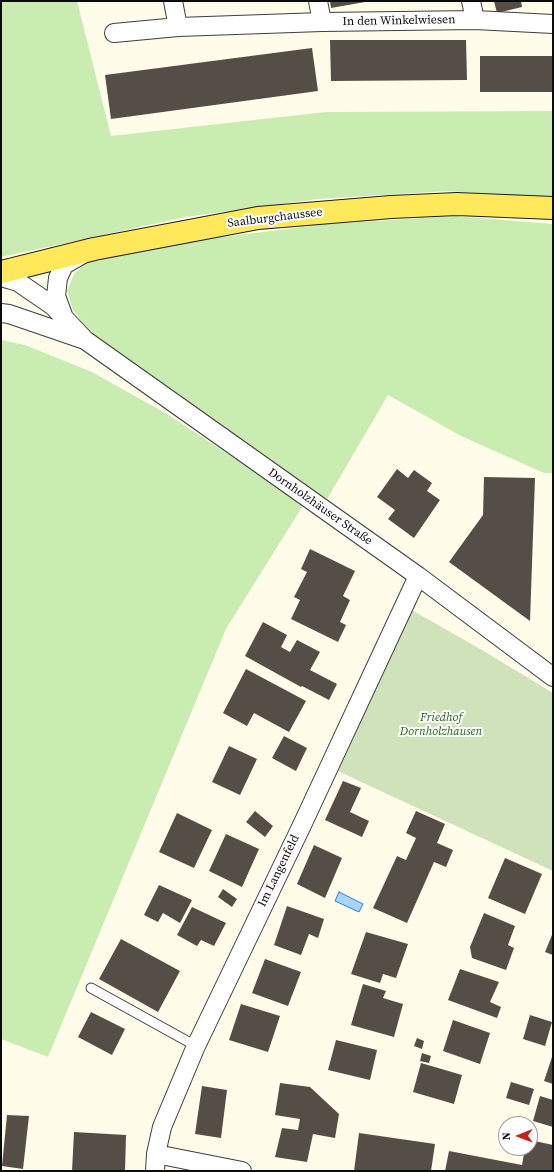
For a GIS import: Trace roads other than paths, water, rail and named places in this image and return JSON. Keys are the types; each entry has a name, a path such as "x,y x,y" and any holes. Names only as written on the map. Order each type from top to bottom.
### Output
{"main road":[{"name":"Saalburgchaussee","path":"1,272 94,249 258,218 391,207 457,204 553,208"}],"street":[{"path":"173,1 178,27"},
{"path":"318,1 322,22"},
{"name":"In den Winkelwiesen","path":"471,1 475,20"},
{"name":"In den Winkelwiesen","path":"114,33 178,27 322,22 475,20 553,24"},
{"name":"Dornholzhäuser Straße","path":"63,316 56,296 58,278 64,265 94,249"},
{"name":"Dornholzhäuser Straße","path":"1,276 18,282 53,306 84,340 418,576 553,677"},
{"name":"Dornholzhäuser Straße","path":"1,313 9,314 84,340"},
{"name":"Im Langenfeld","path":"155,1162 162,1128 196,1046 306,816 418,576"},
{"path":"155,1162 242,1171"}],"lane":[{"path":"91,988 196,1046"}],"water":[{"path":"339,892 363,904 359,912 335,901"}],"park label":[{"name":"Friedhof Dornholzhausen","path":"441,725"}]}
